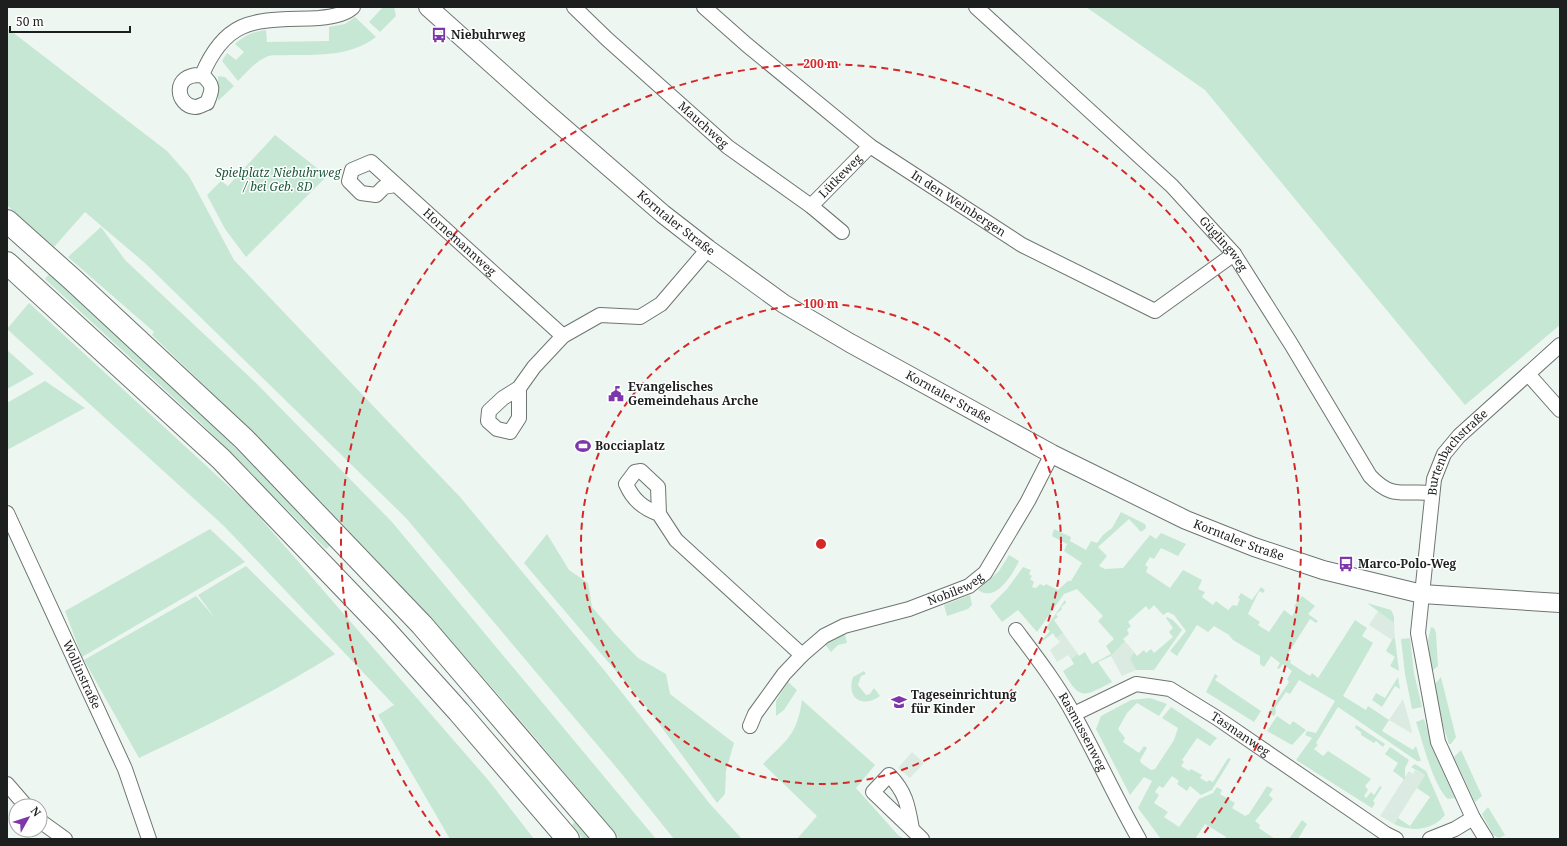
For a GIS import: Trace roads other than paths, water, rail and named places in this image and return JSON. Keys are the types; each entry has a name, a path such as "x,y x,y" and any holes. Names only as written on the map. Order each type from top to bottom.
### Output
{"highway":[{"path":"7,221 73,280 244,439 422,625 605,839"},
{"path":"7,263 221,459 391,636 568,839"}],"street":[{"path":"202,75 208,62 230,32 254,21 330,17 350,10 353,7"},
{"name":"Korntaler Straße","path":"428,7 663,214 708,249 784,304 843,339 1052,454 1186,520 1254,547 1323,570 1422,594 1560,603"},
{"name":"Mauchweg","path":"574,7 607,39 728,147 810,206 842,232"},
{"name":"In den Weinbergen","path":"704,7 747,45 870,146 1022,245 1156,311 1234,254"},
{"name":"Güglingweg","path":"976,7 1172,186 1234,254 1291,344 1370,476 1380,487 1392,493 1417,492 1432,494"},
{"name":"Lütkeweg","path":"810,206 870,146"},
{"name":"Hornemannweg","path":"395,185 384,187 376,195 361,193 349,181 352,170 371,162 563,336"},
{"path":"518,388 534,367 563,336 600,315 640,316 661,304 708,249"},
{"name":"Burtenbachstraße","path":"1422,594 1434,479 1444,454 1459,436 1560,345"},
{"path":"1528,374 1560,410"},
{"name":"Nobileweg","path":"750,726 754,714 802,655 824,636 844,626 909,610 969,586 984,573 1009,535 1052,454"},
{"path":"659,514 646,509 631,496 626,484 635,472 641,471 658,487 659,514 676,540 802,655"},
{"name":"Wollinstraße","path":"7,513 125,769 149,839"},
{"path":"1422,594 1418,633 1438,742 1473,818 1486,839"},
{"name":"Rasmussenweg","path":"1016,630 1045,669 1074,714 1122,810 1140,839"},
{"name":"Tasmanweg","path":"1074,714 1136,684 1170,689 1217,718 1386,834 1396,839"},
{"path":"7,784 19,798"},
{"path":"1430,839 1455,829 1473,818"},
{"path":"48,827 65,839"}],"place":[{"name":"Niebuhrweg","path":"439,35"},
{"name":"Evangelisches Gemeindehaus Arche","path":"616,394"},
{"name":"Bocciaplatz","path":"583,446"},
{"name":"Marco-Polo-Weg","path":"1346,564"},
{"name":"Tageseinrichtung für Kinder","path":"899,702"}],"park label":[{"name":"Spielplatz Niebuhrweg / bei Geb. 8D","path":"278,180"}]}
